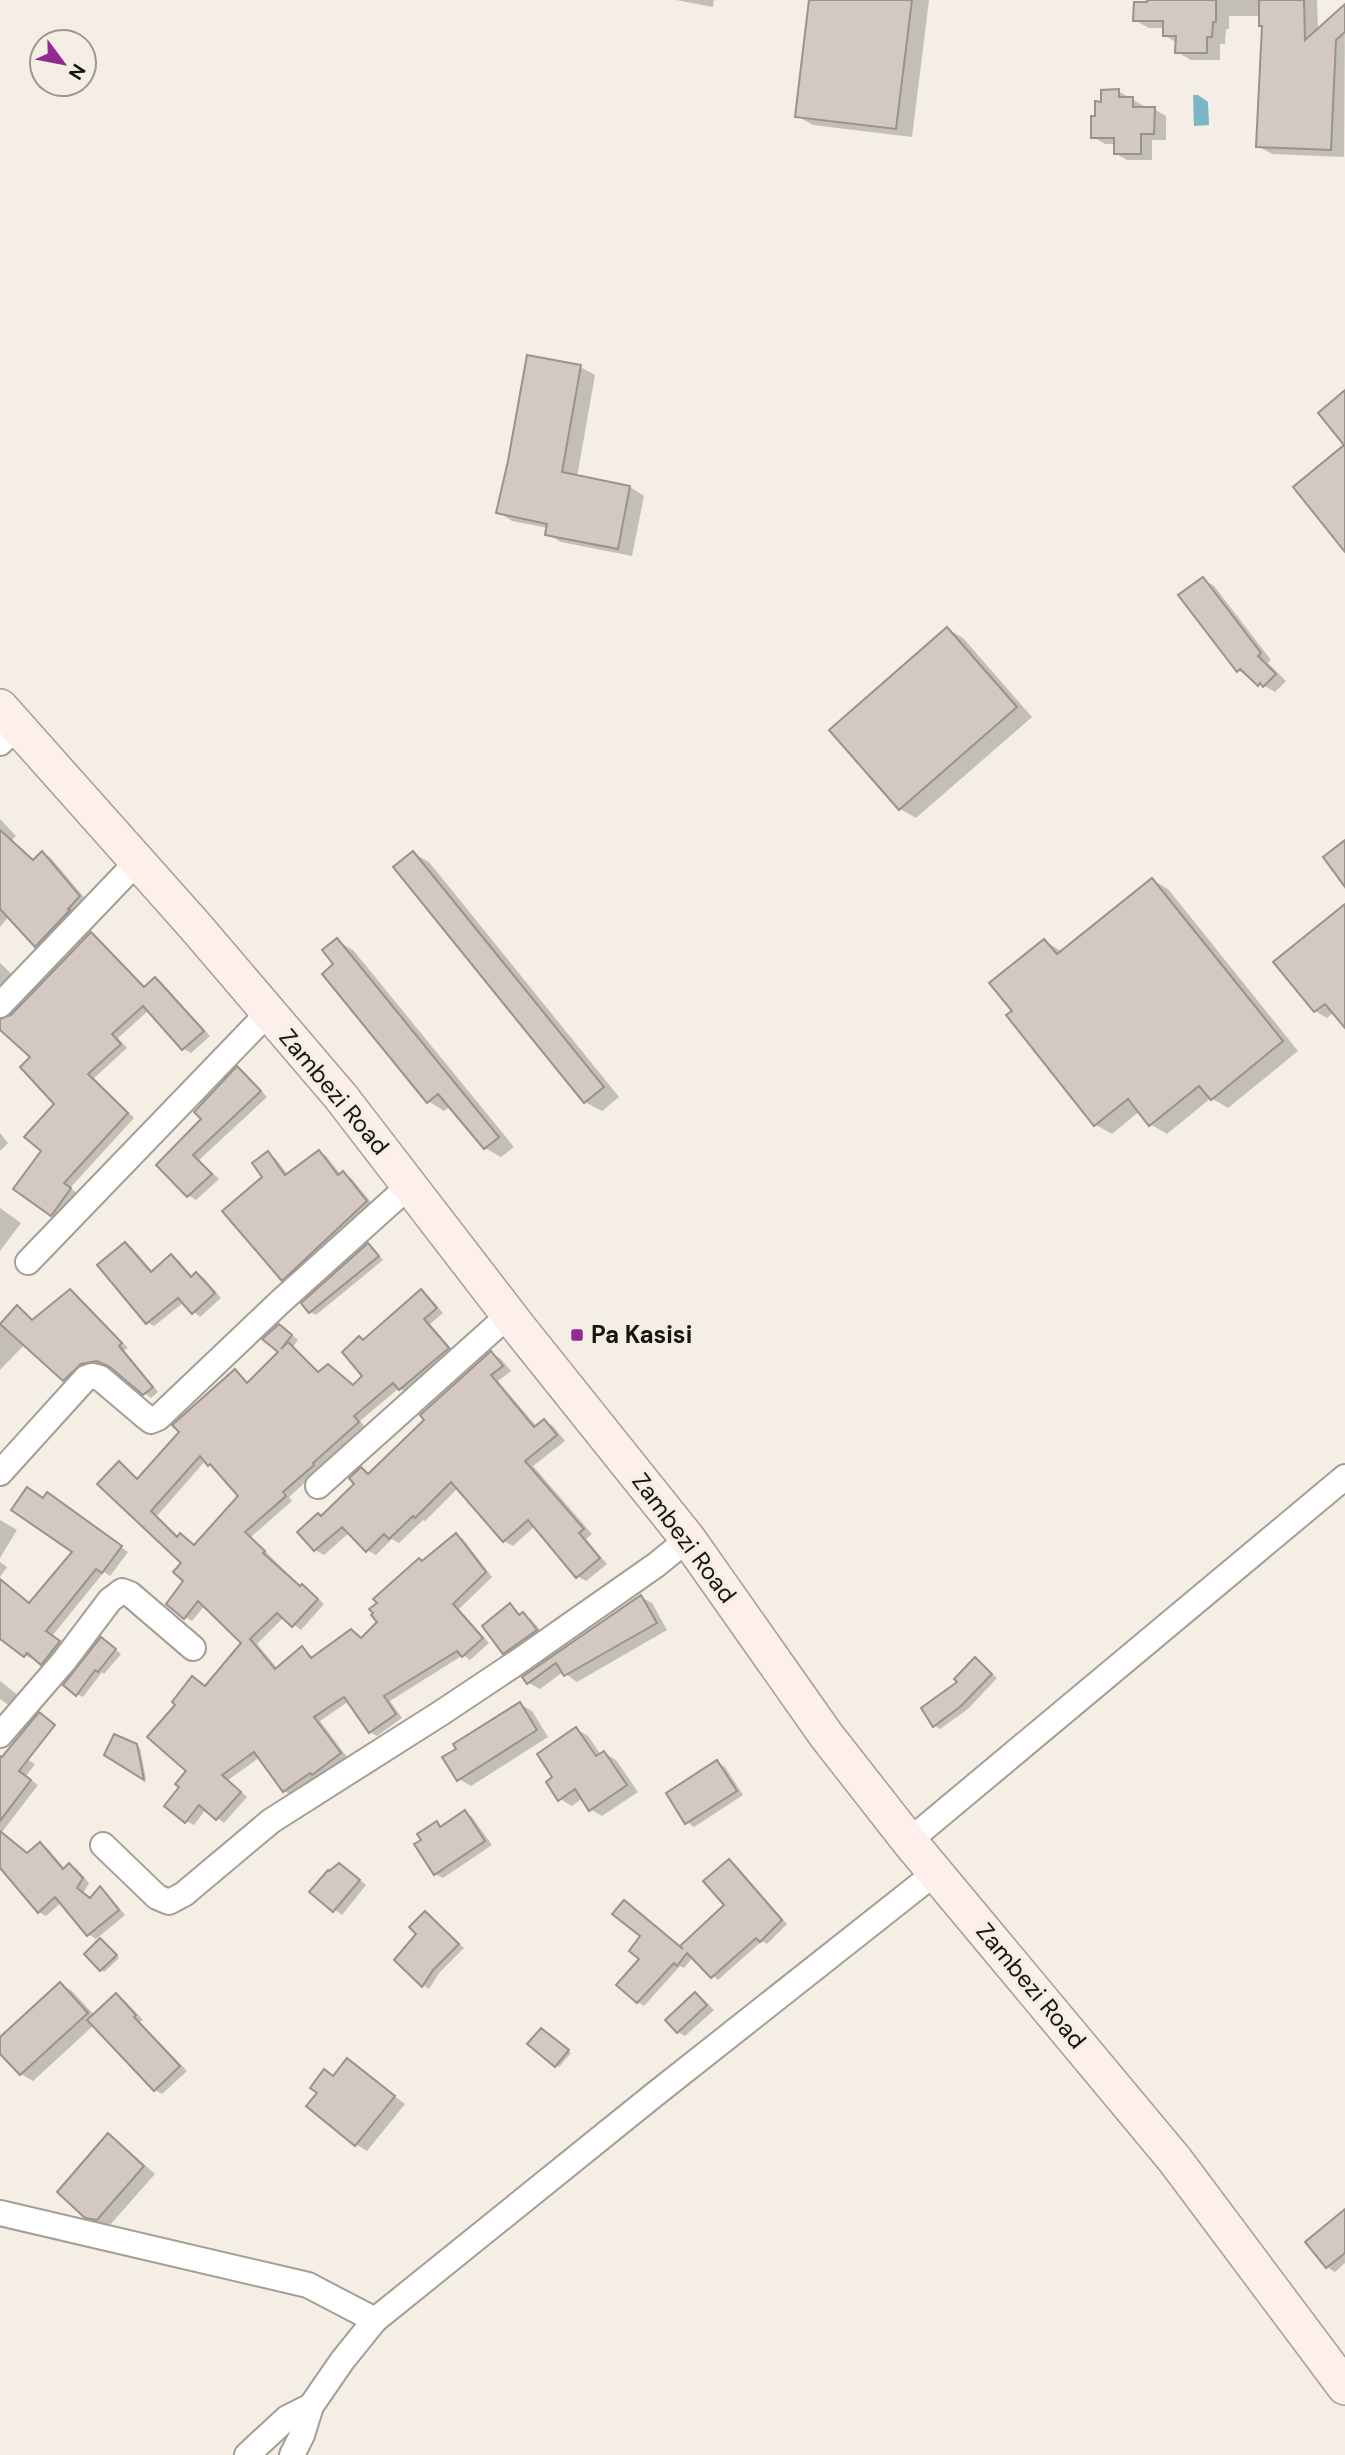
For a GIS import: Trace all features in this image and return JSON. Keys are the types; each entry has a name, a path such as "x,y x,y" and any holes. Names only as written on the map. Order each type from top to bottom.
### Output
{"main road":[{"name":"Zambezi Road","path":"6,726 87,803 341,1097 688,1539 826,1735 935,1873 1175,2160 1345,2387"}],"street":[{"path":"0,1005 137,862"},
{"path":"28,1262 268,1013"},
{"path":"0,1473 86,1378 100,1378 151,1421 158,1418 289,1294 410,1185"},
{"path":"318,1486 510,1314"},
{"path":"909,1841 1345,1477"},
{"path":"103,1845 157,1898 169,1902 184,1894 271,1821 508,1668 656,1565 688,1539"},
{"path":"0,1735 64,1661 110,1600 122,1591 130,1594 193,1648"},
{"path":"292,2455 311,2406 375,2320 935,1873"},
{"path":"0,2213 308,2286 375,2320"},
{"path":"247,2455 287,2417 311,2406"}],"water":[{"path":"1193,95 1198,95 1208,102 1209,125 1194,126"}],"building":[{"path":"809,0 912,0 896,129 795,117"},
{"path":"1216,0 1216,22 1213,22 1212,37 1207,37 1207,53 1175,53 1176,36 1163,36 1163,21 1133,21 1134,2"},
{"path":"1259,0 1304,0 1305,40 1345,4 1345,32 1336,40 1331,150 1256,147 1262,26 1259,26"},
{"path":"1119,89 1119,97 1133,97 1133,107 1155,107 1154,134 1141,134 1141,154 1114,154 1114,138 1091,138 1091,116 1095,116 1095,101 1101,102 1101,90"},
{"path":"527,355 581,365 562,472 630,486 618,549 545,535 547,524 496,513"},
{"path":"1345,390 1345,552 1293,487 1344,445 1318,413"},
{"path":"1203,577 1261,653 1258,656 1276,674 1263,687 1260,683 1258,686 1240,669 1237,672 1178,595"},
{"path":"947,627 1017,707 899,810 829,730"},
{"path":"0,830 33,860 42,851 80,896 35,947 0,909"},
{"path":"1345,840 1345,887 1323,857"},
{"path":"413,851 604,1087 584,1103 393,867"},
{"path":"1152,878 1283,1041 1211,1100 1199,1086 1149,1126 1128,1099 1094,1126 1006,1015 1012,1011 989,983 1044,939 1057,954"},
{"path":"1345,904 1345,1028 1325,1004 1314,1012 1273,962"},
{"path":"91,932 144,987 155,977 204,1031 182,1050 143,1006 112,1034 121,1044 88,1074 128,1113 64,1183 71,1188 51,1216 13,1189 41,1151 24,1137 54,1104 20,1067 30,1057 0,1030 0,1019 11,1015"},
{"path":"337,938 499,1137 484,1149 438,1094 427,1103 322,974 333,964 322,950"},
{"path":"237,1066 261,1091 193,1155 212,1174 187,1197 156,1165 201,1119 194,1112"},
{"path":"319,1150 338,1175 343,1171 367,1201 282,1281 222,1211 262,1177 252,1163 268,1151 285,1175"},
{"path":"125,1242 151,1272 171,1254 191,1277 196,1272 215,1293 192,1314 178,1298 146,1324 97,1265"},
{"path":"368,1243 379,1256 309,1313 301,1303"},
{"path":"70,1289 122,1343 119,1346 153,1387 143,1395 110,1367 97,1361 81,1364 63,1381 0,1324 17,1305 32,1320"},
{"path":"421,1289 437,1308 424,1319 449,1348 399,1390 393,1383 354,1416 359,1422 283,1492 286,1496 245,1532 265,1551 263,1553 318,1599 292,1627 277,1613 250,1639 275,1669 302,1646 311,1658 351,1629 361,1638 377,1622 369,1609 377,1603 373,1599 419,1558 422,1561 456,1533 486,1572 453,1604 483,1638 462,1657 457,1651 384,1696 396,1714 369,1733 344,1697 314,1717 341,1753 312,1775 310,1773 283,1792 254,1752 222,1775 241,1792 216,1820 199,1805 185,1823 164,1806 179,1787 175,1784 186,1771 147,1737 175,1705 172,1702 192,1676 205,1686 241,1643 198,1601 184,1619 166,1604 183,1581 173,1572 181,1563 97,1484 119,1461 137,1479 179,1432 172,1425 235,1369 247,1383 278,1352 262,1339 279,1324 292,1335 281,1349 288,1342 318,1372 328,1364 353,1385 362,1376 342,1352 359,1336 363,1340","holes":["200,1456 208,1466 210,1464 238,1496 194,1545 180,1533 177,1537 151,1511"]},
{"path":"491,1351 503,1366 491,1375 534,1427 544,1419 557,1435 525,1461 584,1529 579,1533 600,1558 576,1578 528,1520 503,1542 451,1482 415,1518 413,1516 389,1539 384,1534 366,1552 342,1527 314,1551 297,1532 318,1513 321,1516 354,1484 349,1478 361,1467 368,1474 424,1420 420,1415"},
{"path":"27,1487 43,1498 47,1492 122,1546 102,1573 96,1569 46,1631 60,1641 41,1665 27,1653 24,1657 0,1639 0,1579 29,1603 72,1552 11,1510"},
{"path":"641,1595 657,1623 564,1676 556,1663 527,1684 522,1677"},
{"path":"510,1603 519,1615 523,1612 537,1630 503,1654 482,1626"},
{"path":"101,1637 116,1649 98,1672 95,1670 76,1696 63,1685"},
{"path":"975,1657 992,1674 961,1706 933,1727 921,1708 957,1682 954,1679"},
{"path":"520,1702 537,1730 457,1781 442,1757 456,1749 453,1744"},
{"path":"39,1712 55,1725 19,1771 31,1780 0,1821 0,1756 2,1757"},
{"path":"576,1727 596,1756 604,1751 627,1785 589,1811 575,1789 558,1801 546,1782 552,1777 537,1754"},
{"path":"114,1734 137,1744 144,1780 104,1755"},
{"path":"717,1760 737,1791 685,1824 666,1793"},
{"path":"465,1810 485,1841 434,1875 414,1844 421,1840 417,1834 437,1821 440,1827"},
{"path":"0,1831 27,1853 40,1842 63,1869 69,1863 83,1878 77,1888 90,1898 100,1886 119,1910 87,1936 55,1897 38,1913 0,1868"},
{"path":"729,1859 782,1920 760,1942 756,1938 711,1978 687,1953 677,1966 674,1963 637,2003 616,1985 639,1959 629,1951 640,1936 612,1914 624,1900 683,1949 680,1946 724,1905 703,1881"},
{"path":"339,1863 360,1880 333,1912 309,1892 328,1870"},
{"path":"425,1911 459,1944 433,1970 422,1987 394,1960 416,1934 409,1927"},
{"path":"100,1938 117,1955 100,1971 84,1954"},
{"path":"60,1982 88,2013 20,2075 0,2054 0,2037"},
{"path":"695,1992 707,2005 677,2033 665,2020"},
{"path":"116,1993 136,2015 134,2017 180,2066 154,2091 87,2020"},
{"path":"541,2028 569,2050 555,2067 527,2044"},
{"path":"347,2058 395,2096 355,2146 306,2106 317,2093 310,2088 324,2069 333,2076"},
{"path":"108,2133 144,2166 97,2220 85,2218 57,2192"},
{"path":"1345,2209 1345,2253 1326,2268 1305,2242"}],"place":[{"name":"Pa Kasisi","path":"577,1335"}]}
